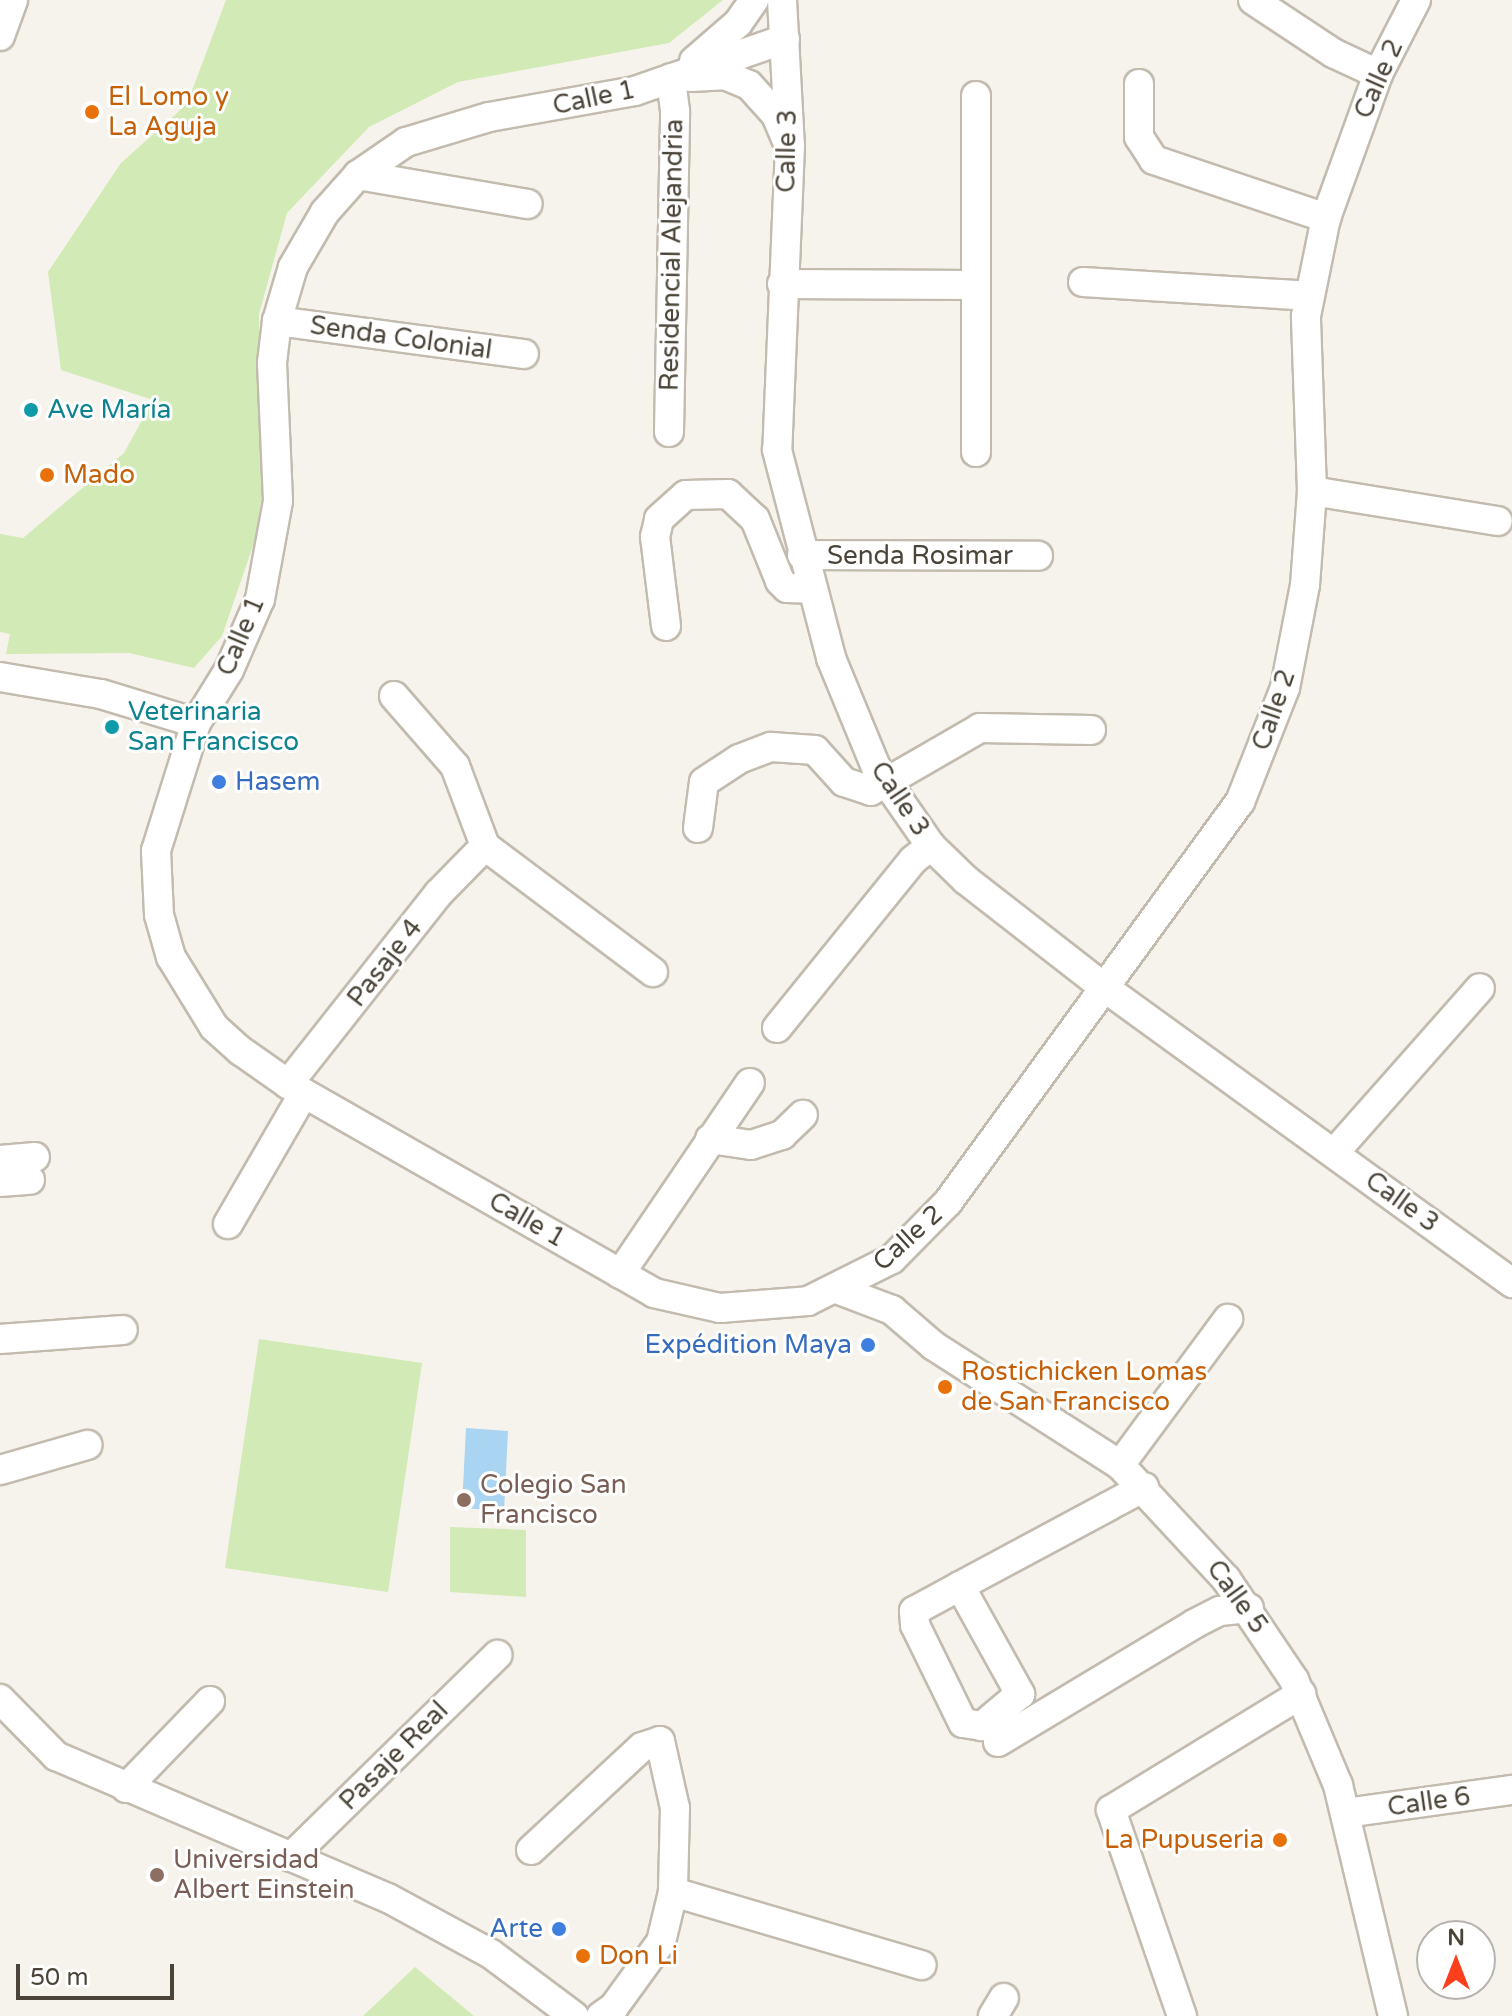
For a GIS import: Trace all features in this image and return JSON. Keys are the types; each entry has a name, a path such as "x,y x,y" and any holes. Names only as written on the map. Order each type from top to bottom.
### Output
{"street":[{"path":"0,36 13,0"},
{"path":"671,78 718,43 754,0"},
{"path":"782,0 785,39"},
{"path":"1253,0 1333,53 1378,74"},
{"name":"Calle 2","path":"839,1290 892,1259 948,1202 1101,985 1240,802 1285,688 1305,585 1312,491 1306,411 1309,296 1326,218 1378,74 1416,0"},
{"name":"Calle 1","path":"785,39 635,91 453,125 406,142 358,175 305,240 277,321 272,363 278,501 260,599 229,670 196,723 156,851 159,915 181,977 214,1027 296,1088 620,1274 669,1298 720,1308 797,1304 839,1290"},
{"name":"Calle 3","path":"785,39 790,146 777,450 810,589 831,658 887,783 931,846 966,880 1101,985 1512,1283"},
{"path":"671,78 725,75 749,85 776,115 790,146"},
{"name":"Residencial Alejandria","path":"669,432 675,111 671,78"},
{"path":"1139,84 1139,137 1154,160 1326,218"},
{"path":"976,96 973,285 976,452"},
{"path":"358,175 528,204"},
{"path":"1083,282 1309,296"},
{"path":"782,284 973,285"},
{"name":"Senda Colonial","path":"277,321 524,354"},
{"path":"1312,491 1498,521"},
{"path":"666,626 655,537 659,519 686,495 728,494 755,519 780,581 787,588 810,589"},
{"name":"Senda Rosimar","path":"802,555 1038,556"},
{"path":"0,677 101,694 196,723"},
{"path":"394,696 455,766 485,846 653,972"},
{"path":"698,828 704,782 739,759 771,747 815,750 844,782 863,791 887,783 980,728 1091,730"},
{"name":"Pasaje 4","path":"228,1224 296,1088 439,893 485,846"},
{"path":"777,1028 913,860 931,846"},
{"path":"1334,1153 1480,988"},
{"path":"620,1274 750,1083"},
{"path":"710,1139 751,1145 782,1135 803,1115"},
{"path":"0,1160 32,1169 0,1182"},
{"path":"892,1259 892,1310"},
{"name":"Calle 5","path":"839,1290 892,1310 943,1351 1120,1465 1144,1487 1249,1608 1301,1694 1346,1813 1387,2013"},
{"path":"1120,1465 1228,1319"},
{"path":"0,1339 123,1330"},
{"path":"0,1470 87,1445"},
{"path":"960,1586 1020,1694 982,1726 963,1723 915,1625 914,1611 960,1586 1144,1487"},
{"path":"998,1742 1194,1624 1220,1611 1249,1608"},
{"name":"Pasaje Real","path":"291,1857 497,1655"},
{"path":"1182,2016 1111,1810 1301,1694"},
{"path":"0,1699 56,1756 291,1857 466,1938 574,2016"},
{"path":"126,1788 210,1701"},
{"path":"531,1850 642,1747 660,1741 675,1808 673,1892 661,1942 614,2007 601,2016"},
{"name":"Calle 6","path":"1346,1813 1512,1790"},
{"path":"673,1892 921,1965"}],"green space":[{"path":"226,0 723,0 669,43 458,82 369,127 287,213 259,314 263,489 255,540 222,636 194,668 129,653 6,654 10,634 0,632 0,534 23,538 124,453 153,400 61,370 48,272 121,163 187,104"},
{"path":"259,1339 422,1363 388,1592 225,1568"},
{"path":"450,1527 526,1530 526,1597 450,1592"},
{"path":"415,1967 474,2016 363,2016"}],"water":[{"path":"466,1428 508,1431 504,1511 462,1508"}],"place":[{"name":"El Lomo y La Aguja","path":"92,112"},
{"name":"Ave María","path":"31,410"},
{"name":"Mado","path":"47,475"},
{"name":"Veterinaria San Francisco","path":"112,727"},
{"name":"Hasem","path":"219,782"},
{"name":"Expédition Maya","path":"868,1345"},
{"name":"Rostichicken Lomas de San Francisco","path":"945,1387"},
{"name":"Colegio San Francisco","path":"464,1500"},
{"name":"La Pupuseria","path":"1280,1840"},
{"name":"Universidad Albert Einstein","path":"157,1875"},
{"name":"Arte","path":"559,1929"},
{"name":"Don Li","path":"583,1956"}]}
